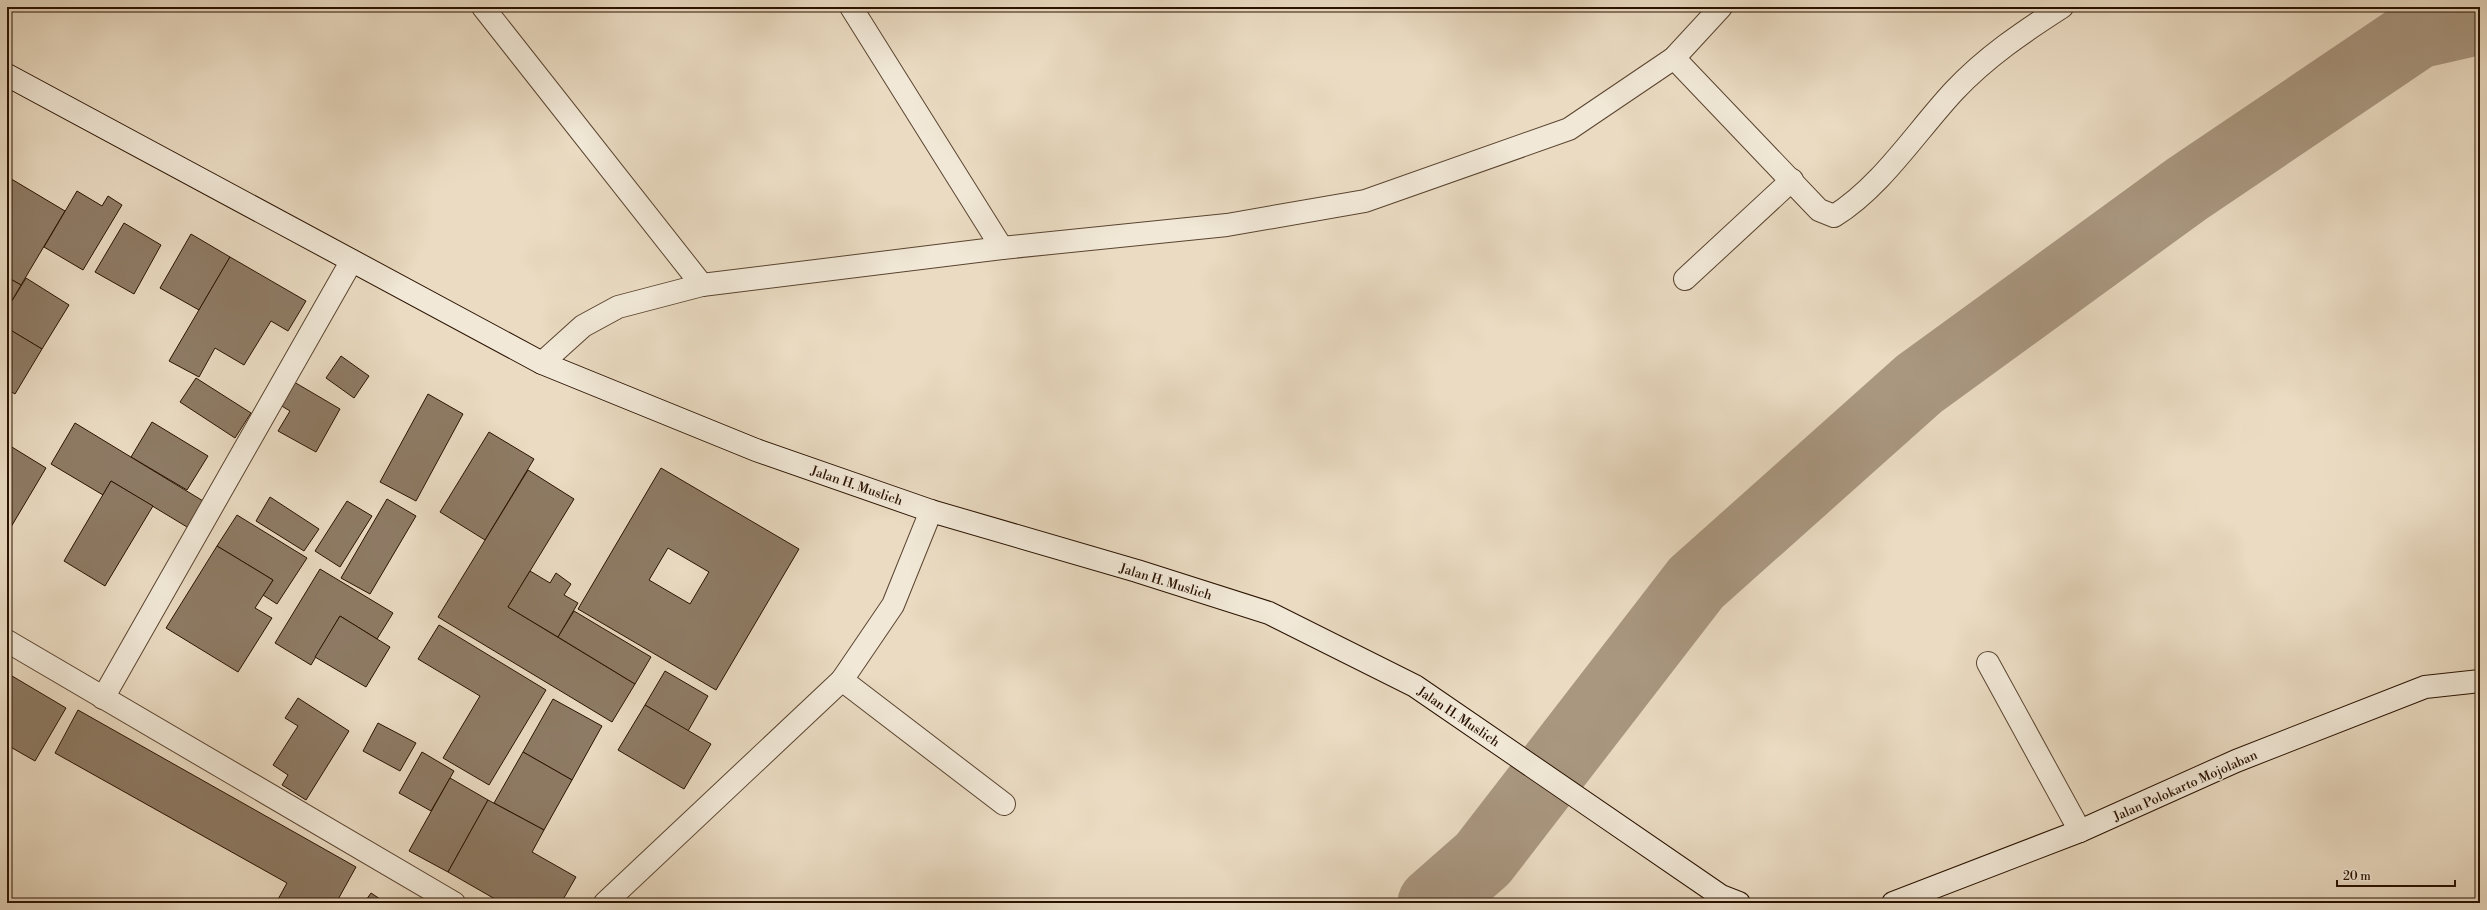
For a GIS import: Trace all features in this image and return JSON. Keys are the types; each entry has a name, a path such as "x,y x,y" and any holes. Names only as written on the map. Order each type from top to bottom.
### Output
{"street":[{"path":"483,7 702,285"},
{"path":"851,7 1002,248"},
{"path":"542,364 583,326 618,307 702,285 1002,248 1227,225 1365,201 1569,129 1674,58 1720,7"},
{"path":"1674,58 1819,210 1834,216 1857,201 1955,90 2007,43 2062,7"},
{"name":"Jalan H. Muslich","path":"7,75 542,364 756,450 931,511 1137,571 1269,613 1415,686 1730,900"},
{"path":"1686,279 1792,180"},
{"path":"103,698 351,262"},
{"path":"605,903 842,680 893,605 931,511"},
{"path":"7,641 454,903"},
{"path":"1988,663 2080,831"},
{"path":"842,680 1004,804"},
{"name":"Jalan Polokarto Mojolaban","path":"1893,903 1936,895 2236,761 2425,687 2480,681"}],"building":[{"path":"8,177 65,211 21,285 7,277"},
{"path":"77,191 102,206 108,196 122,205 83,270 44,247"},
{"path":"124,223 161,245 134,294 95,272"},
{"path":"191,234 230,257 199,310 160,288"},
{"path":"230,257 306,301 288,331 271,321 244,365 215,348 199,377 169,361"},
{"path":"7,277 21,285 7,309"},
{"path":"26,278 69,305 42,349 7,328 7,309"},
{"path":"7,328 42,349 15,394 7,389"},
{"path":"341,356 369,376 354,398 326,378"},
{"path":"196,378 251,413 235,438 180,402"},
{"path":"289,379 340,409 316,452 278,431 290,411 275,402"},
{"path":"428,394 463,414 416,501 380,482"},
{"path":"152,422 208,456 187,490 131,457"},
{"path":"75,423 208,504 192,530 111,481 103,495 51,464"},
{"path":"489,432 534,459 485,540 440,512"},
{"path":"7,444 46,468 8,532 7,531"},
{"path":"661,468 799,549 716,690 578,609","holes":["668,548 709,572 690,604 649,580"]},
{"path":"528,470 574,499 508,607 635,684 612,722 438,617"},
{"path":"111,481 153,506 105,586 64,561"},
{"path":"270,497 319,529 304,551 256,521"},
{"path":"387,499 416,516 370,594 341,578"},
{"path":"347,501 372,516 340,567 315,551"},
{"path":"237,515 307,558 277,604 263,595 273,580 217,546"},
{"path":"217,546 273,580 255,608 272,618 238,672 166,628"},
{"path":"320,569 393,613 377,639 340,616 311,665 275,643"},
{"path":"530,571 550,583 556,573 571,584 564,595 578,603 558,637 508,607"},
{"path":"574,611 651,657 635,684 558,637"},
{"path":"340,616 390,647 366,687 315,657"},
{"path":"439,625 546,690 489,785 443,758 480,696 418,659"},
{"path":"665,671 708,696 688,731 645,705"},
{"path":"7,673 66,708 35,761 7,745"},
{"path":"298,698 349,731 306,800 282,785 288,775 273,765 298,726 285,718"},
{"path":"553,699 602,726 572,780 523,752"},
{"path":"645,705 711,744 684,789 618,750"},
{"path":"78,710 356,867 336,903 276,903 287,883 55,753"},
{"path":"378,723 416,743 400,771 363,751"},
{"path":"422,752 454,771 431,811 399,793"},
{"path":"523,752 572,780 544,830 494,803"},
{"path":"450,778 488,800 448,872 409,851"},
{"path":"488,800 544,830 532,852 576,877 561,903 502,903 448,872"},
{"path":"371,893 386,903 364,903"}],"waterway":[{"path":"1433,903 1483,859 1696,583 1919,384 2187,189 2418,33 2480,19"}]}
